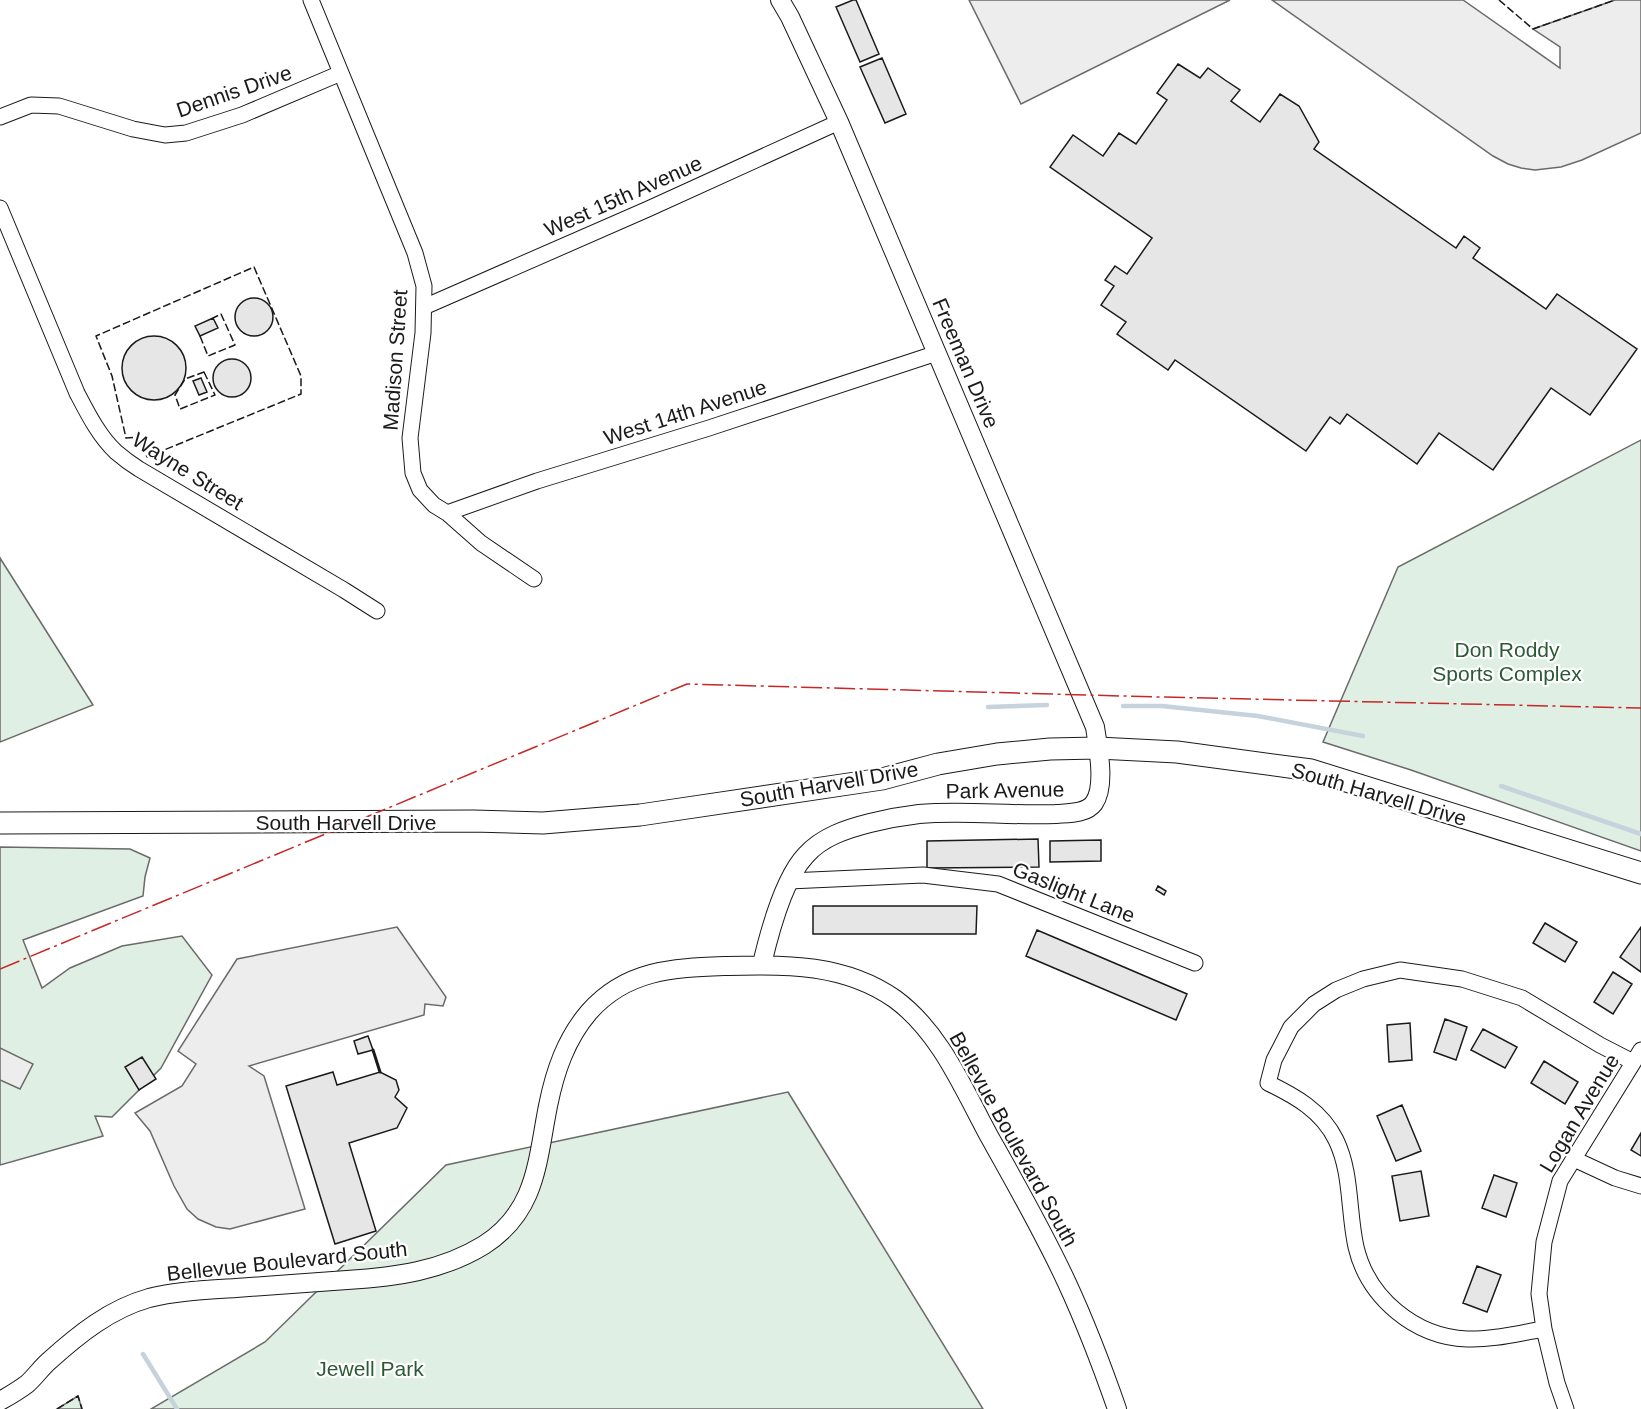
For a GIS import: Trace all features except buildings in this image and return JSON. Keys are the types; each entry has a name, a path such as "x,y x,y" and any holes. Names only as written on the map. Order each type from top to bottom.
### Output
{"main road":[{"name":"South Harvell Drive","path":"0,823 462,821 543,823 640,815 882,779 938,764 997,754 1050,749 1098,748 1177,752 1311,770 1641,873"}],"street":[{"name":"Madison Street","path":"311,0 415,253 424,286 423,333 410,438 413,473 420,490 434,506 447,513 481,543 534,579"},
{"name":"Freeman Drive","path":"780,0 790,16 839,122 938,353 1095,727 1098,748"},
{"name":"Dennis Drive","path":"0,117 31,105 59,106 133,129 165,135 186,133 242,115 341,73"},
{"name":"West 15th Avenue","path":"424,307 839,122"},
{"name":"Wayne Street","path":"0,208 78,393 96,427 117,453 139,469 376,611"},
{"name":"West 14th Avenue","path":"447,513 537,481 709,428 938,353"},
{"name":"Park Avenue","path":"762,964 768,938 789,881 804,856 818,844 844,830 884,819 919,814 1052,814 1071,813 1089,808 1098,795 1100,781 1098,748"},
{"name":"Gaslight Lane","path":"789,881 923,875 998,884 1196,963"},
{"name":"Bellevue Boulevard South","path":"0,1401 26,1384 84,1331 128,1305 199,1290 405,1275 456,1260 480,1248 502,1231 526,1199 534,1182 548,1104 557,1069 567,1044 596,1005 608,994 628,982 655,972 681,968 762,964 819,968 857,978 893,998 908,1010 930,1035 951,1066 1048,1243 1088,1331 1117,1409"},
{"path":"1544,1329 1505,1336 1467,1339 1436,1334 1404,1318 1385,1301 1368,1276 1356,1247 1346,1166 1336,1138 1318,1114 1294,1096 1268,1083 1274,1060 1291,1027 1314,1004 1336,990 1363,979 1400,970 1462,979 1522,998 1565,1023 1637,1056"},
{"name":"Logan Avenue","path":"1566,1409 1544,1329 1539,1294 1544,1242 1560,1181 1637,1056"},
{"path":"1574,1159 1615,1178 1641,1186"}],"green space":[{"name":"Don Roddy Sports Complex","path":"1641,440 1641,851 1411,770 1323,742 1398,567"},
{"path":"0,558 93,705 0,742"},
{"path":"0,847 130,849 150,858 143,896 23,940 42,988 70,968 122,946 182,936 212,975 161,1068 112,1117 95,1116 103,1136 0,1165"},
{"name":"Jewell Park","path":"788,1092 983,1409 151,1409 265,1342 446,1165"},
{"path":"78,1396 82,1409 57,1409"}],"shaded area":[{"path":"969,0 1230,0 1021,104"},
{"path":"1272,0 1463,0 1560,68 1560,47 1533,29 1615,0 1641,0 1641,133 1561,167 1535,170 1508,164 1493,156"},
{"path":"397,927 446,997 443,1006 425,1004 424,1015 249,1066 264,1076 305,1209 230,1229 216,1227 198,1219 187,1209 174,1186 150,1131 135,1113 182,1086 196,1064 178,1051 237,959"},
{"path":"0,1048 33,1064 20,1089 0,1080"}],"waterway":[{"path":"988,707 1047,705"},
{"path":"1123,706 1162,706 1258,716 1363,736"},
{"path":"1501,786 1641,834"},
{"path":"143,1354 177,1409"}],"fence":[{"path":"1499,0 1533,29 1615,0"},
{"path":"254,267 301,376 301,394 147,457 138,437 126,438 112,376 96,336 254,267"},
{"path":"200,336 208,356 235,345 221,314 213,318"},
{"path":"204,372 215,395 180,409 175,395 185,379 204,372"},
{"path":"57,1409 78,1396 82,1409"}],"wall":[{"path":"373,1050 380,1072"}],"power":[{"path":"0,969 687,684 1641,708"}]}
